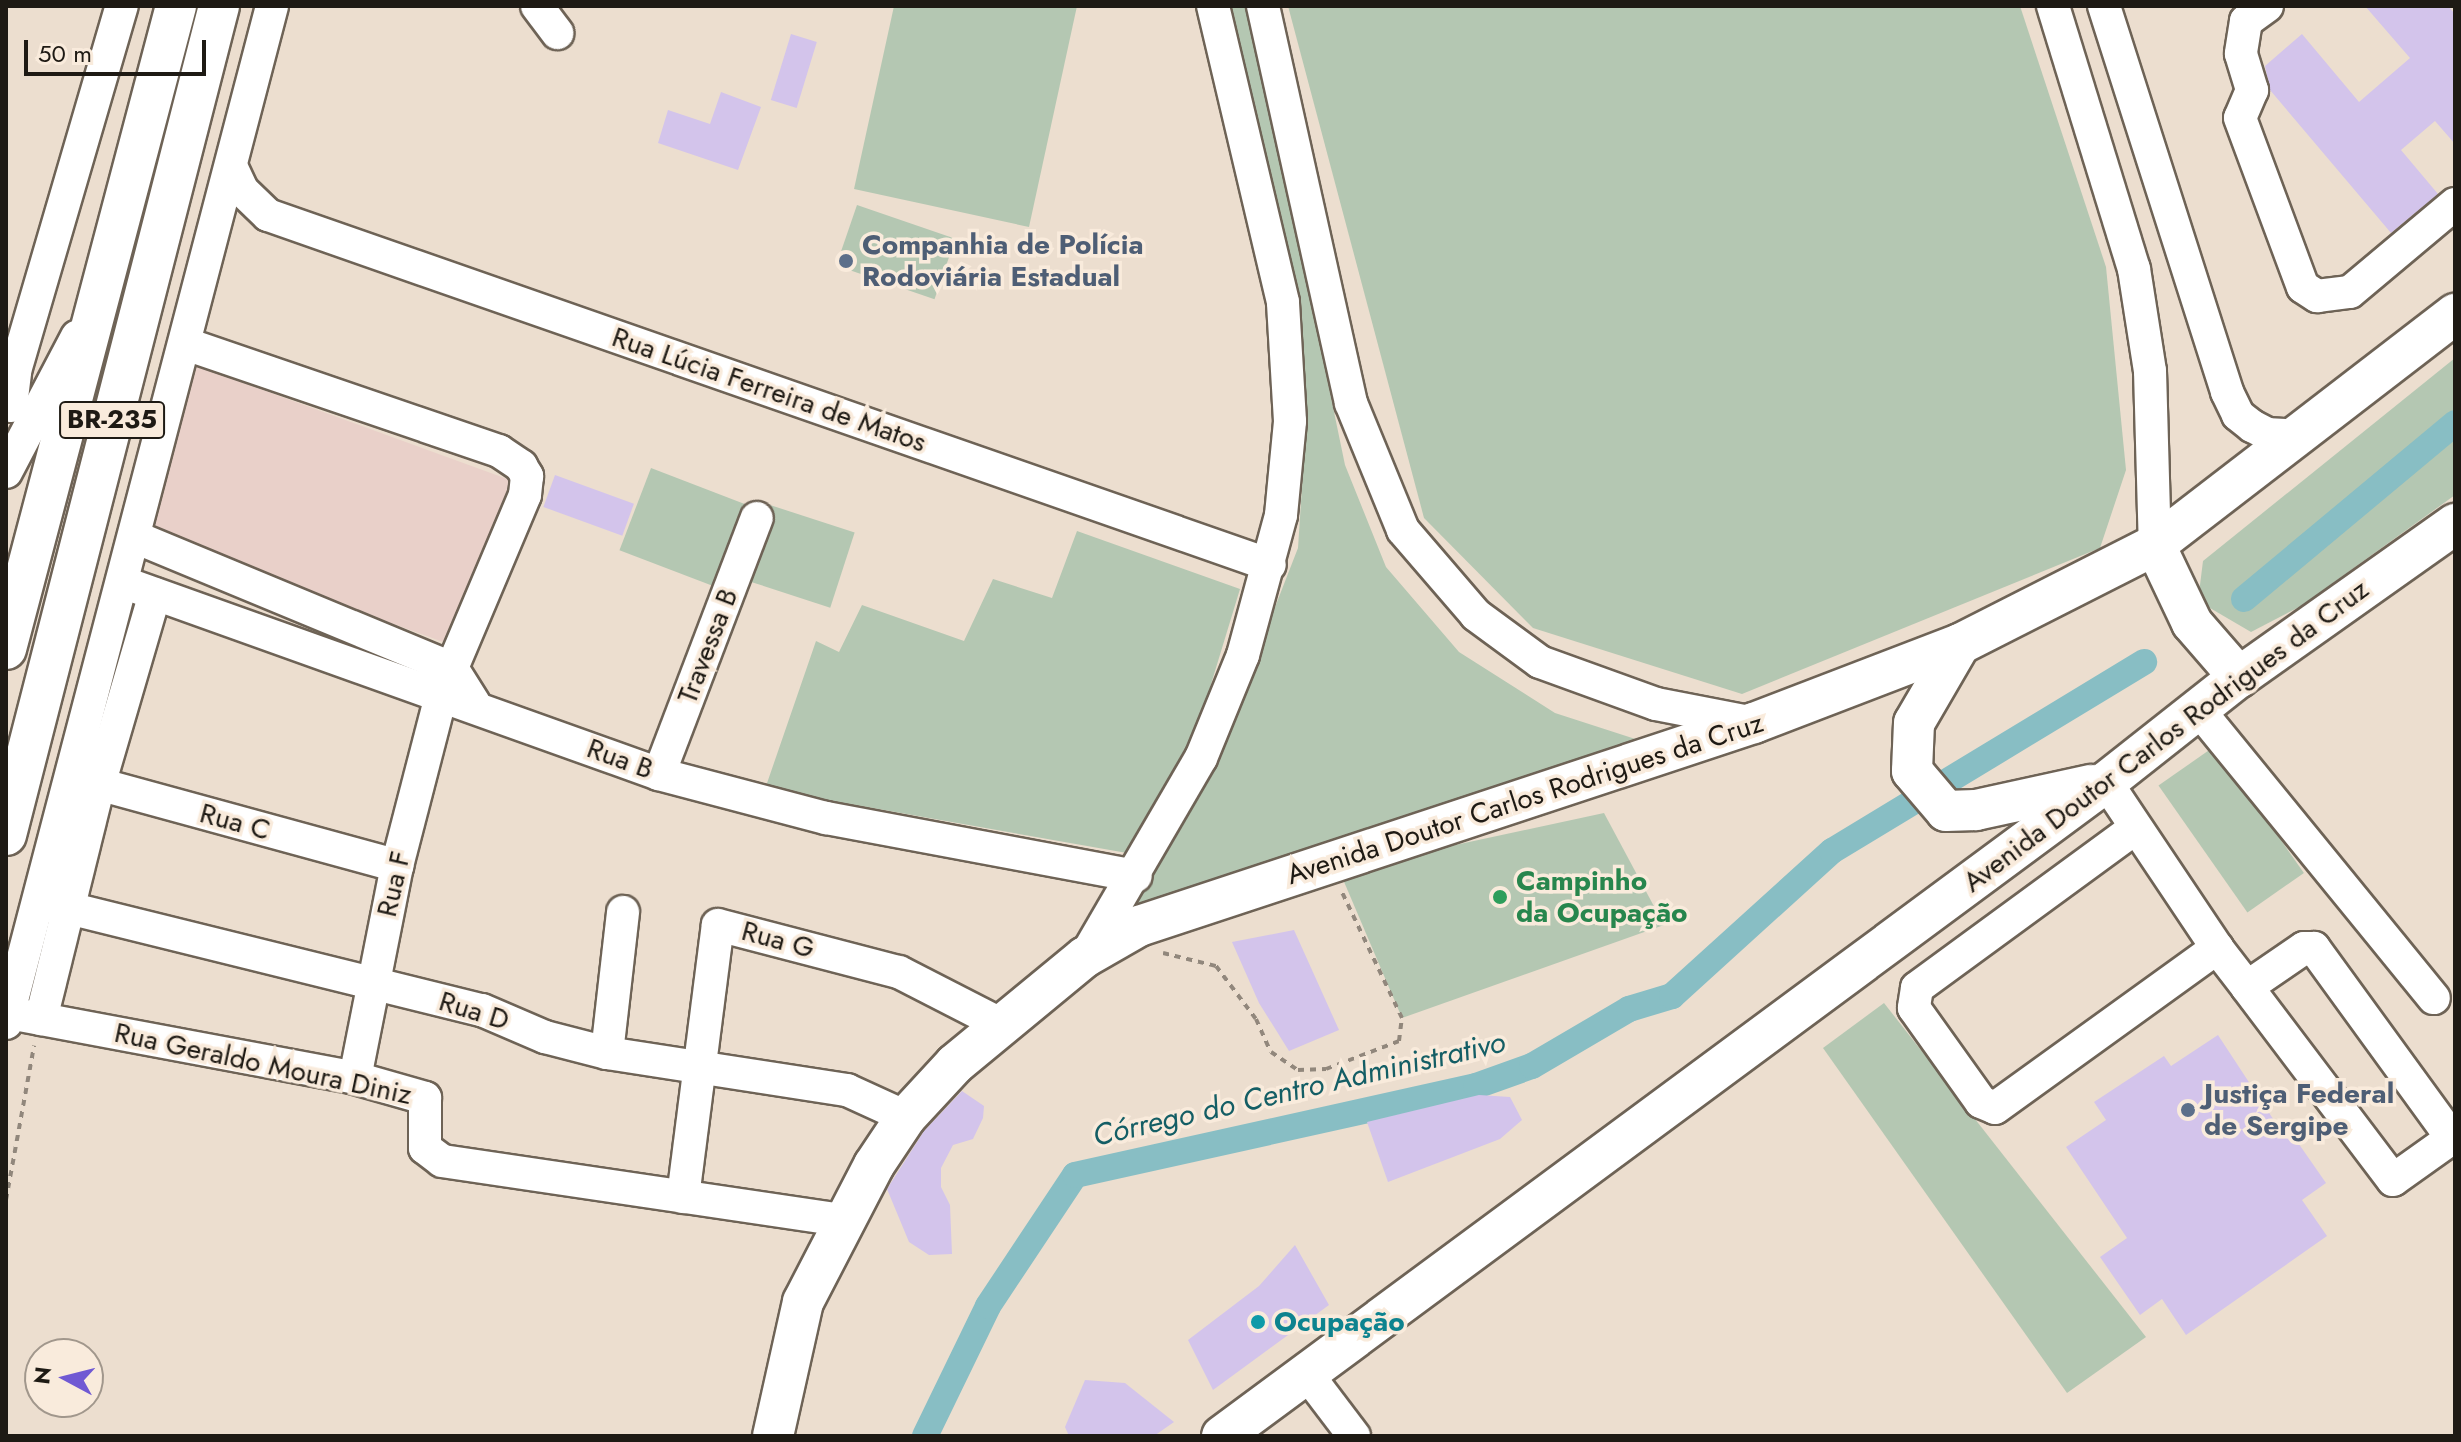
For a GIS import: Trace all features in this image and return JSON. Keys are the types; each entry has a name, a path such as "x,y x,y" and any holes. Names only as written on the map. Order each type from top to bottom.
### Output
{"main road":[{"name":"BR-235","path":"6,835 219,6"},
{"name":"BR-235","path":"6,649 172,16"},
{"name":"Avenida Doutor Carlos Rodrigues da Cruz","path":"773,1436 794,1328 842,1220 906,1117 955,1064 1085,957 1139,926 1754,723 1960,644 2155,545 2302,436 2455,314"},
{"name":"Avenida Doutor Carlos Rodrigues da Cruz","path":"1222,1436 2106,782 2239,677 2455,524"},
{"path":"2155,545 2192,623 2239,677"},
{"path":"1960,644 1914,723 1912,771 1946,811 1976,810 2106,782"}],"street":[{"path":"11,406 15,371 122,6"},
{"path":"41,1019 54,905 85,781 122,582 272,6"},
{"path":"260,53 287,6"},
{"path":"537,6 557,33"},
{"path":"1085,957 1136,876 1201,758 1243,655 1270,565 1290,421 1285,317 1213,6"},
{"path":"1263,6 1351,403 1403,530 1476,615 1540,662 1656,704 1754,723"},
{"path":"2053,6 2134,269 2150,371 2155,545"},
{"path":"2104,6 2227,392 2238,415 2252,426 2268,434 2302,436"},
{"path":"2267,6 2246,21 2241,54 2252,90 2240,118 2303,287 2330,298 2350,292 2455,204"},
{"path":"209,249 230,231 268,215 242,190 231,166"},
{"name":"Rua Lúcia Ferreira de Matos","path":"268,215 1270,565"},
{"path":"6,472 99,295"},
{"name":"Rua F","path":"186,344 499,451 527,476 525,495 447,680 397,866 371,984 355,1078"},
{"name":"Travessa B","path":"659,774 757,518"},
{"name":"Rua B","path":"135,537 447,680 474,703 659,774 826,818 1136,876"},
{"name":"Rua B","path":"122,582 447,680"},
{"path":"85,781 155,594"},
{"path":"2198,709 2434,998"},
{"name":"Rua C","path":"85,781 397,866"},
{"path":"2106,782 2134,829 2217,948 2394,1181 2452,1138 2314,948 2304,948 2247,987"},
{"path":"2134,829 1917,988 1914,1008 1981,1102 1995,1108 2217,948"},
{"path":"7,1018 54,905"},
{"name":"Rua D","path":"54,905 495,1013 545,1037 607,1053 847,1090 906,1117"},
{"path":"607,1053 623,912"},
{"name":"Rua G","path":"683,1197 719,925 899,972 1002,1025"},
{"name":"Rua Geraldo Moura Diniz","path":"7,1018 41,1019 355,1078 428,1100 425,1148 436,1159 842,1220"},
{"path":"1307,1374 1354,1436"}],"path":[{"path":"1157,951 1216,966 1256,1019 1271,1052 1298,1070 1326,1069 1399,1041 1402,1018 1364,947 1337,879"},
{"path":"6,1200 24,1083 41,1019"}],"shaded area":[{"path":"194,365 515,482 456,646 134,529"}],"green space":[{"path":"894,6 1077,6 1029,227 854,189"},
{"path":"1228,6 1250,6 1345,465 1386,567 1459,652 1555,713 1660,747 1127,923 1221,746 1298,548 1304,456 1298,315"},
{"path":"1288,6 2020,6 2106,267 2126,470 2100,548 1742,694 1533,628 1424,518"},
{"path":"857,205 955,239 934,299 836,266"},
{"path":"2455,358 2455,495 2301,606 2251,632 2198,601 2203,561"},
{"path":"651,468 745,504 714,586 619,550"},
{"path":"770,505 855,533 830,608 746,580"},
{"path":"1077,531 1240,589 1194,740 1127,853 765,789 816,641 839,652 862,605 964,641 993,579 1052,598"},
{"path":"2215,746 2304,873 2247,913 2158,786"},
{"name":"Campinho da Ocupação","path":"1604,813 1664,925 1402,1018 1339,870"},
{"path":"1884,1003 2146,1337 2067,1393 1823,1048"}],"building":[{"path":"2365,6 2448,6 2455,14 2455,144 2435,121 2401,150 2438,194 2391,233 2270,90 2265,66 2302,34 2359,102 2410,58"},
{"path":"791,34 817,42 797,108 771,100"},
{"path":"721,92 761,107 738,170 658,143 668,110 710,124"},
{"path":"555,475 634,504 622,536 543,507"},
{"path":"1294,930 1339,1030 1289,1051 1259,1003 1232,942"},
{"path":"2218,1035 2279,1128 2285,1124 2326,1183 2302,1200 2327,1236 2186,1335 2162,1299 2140,1315 2100,1257 2127,1238 2066,1147 2106,1120 2094,1102 2164,1056 2171,1066"},
{"path":"962,1091 984,1106 983,1118 973,1139 953,1145 941,1168 941,1187 950,1205 952,1254 929,1255 909,1242 887,1189 924,1131"},
{"path":"1479,1095 1510,1097 1522,1120 1500,1139 1388,1182 1367,1122"},
{"name":"Ocupação","path":"1295,1245 1329,1305 1213,1390 1188,1340 1259,1286"},
{"path":"1085,1380 1125,1383 1174,1422 1154,1436 1069,1436 1065,1427"}],"waterway":[{"path":"2244,599 2455,423"},
{"name":"Córrego do Centro Administrativo","path":"925,1436 988,1306 1075,1175 1476,1086 1532,1066 1629,1009 1672,996 1832,851 2144,662"}],"place":[{"name":"Companhia de Polícia Rodoviária Estadual","path":"846,261"},
{"name":"Campinho da Ocupação","path":"1500,897"},
{"name":"Justiça Federal de Sergipe","path":"2188,1110"},
{"name":"Ocupação","path":"1258,1322"}]}
